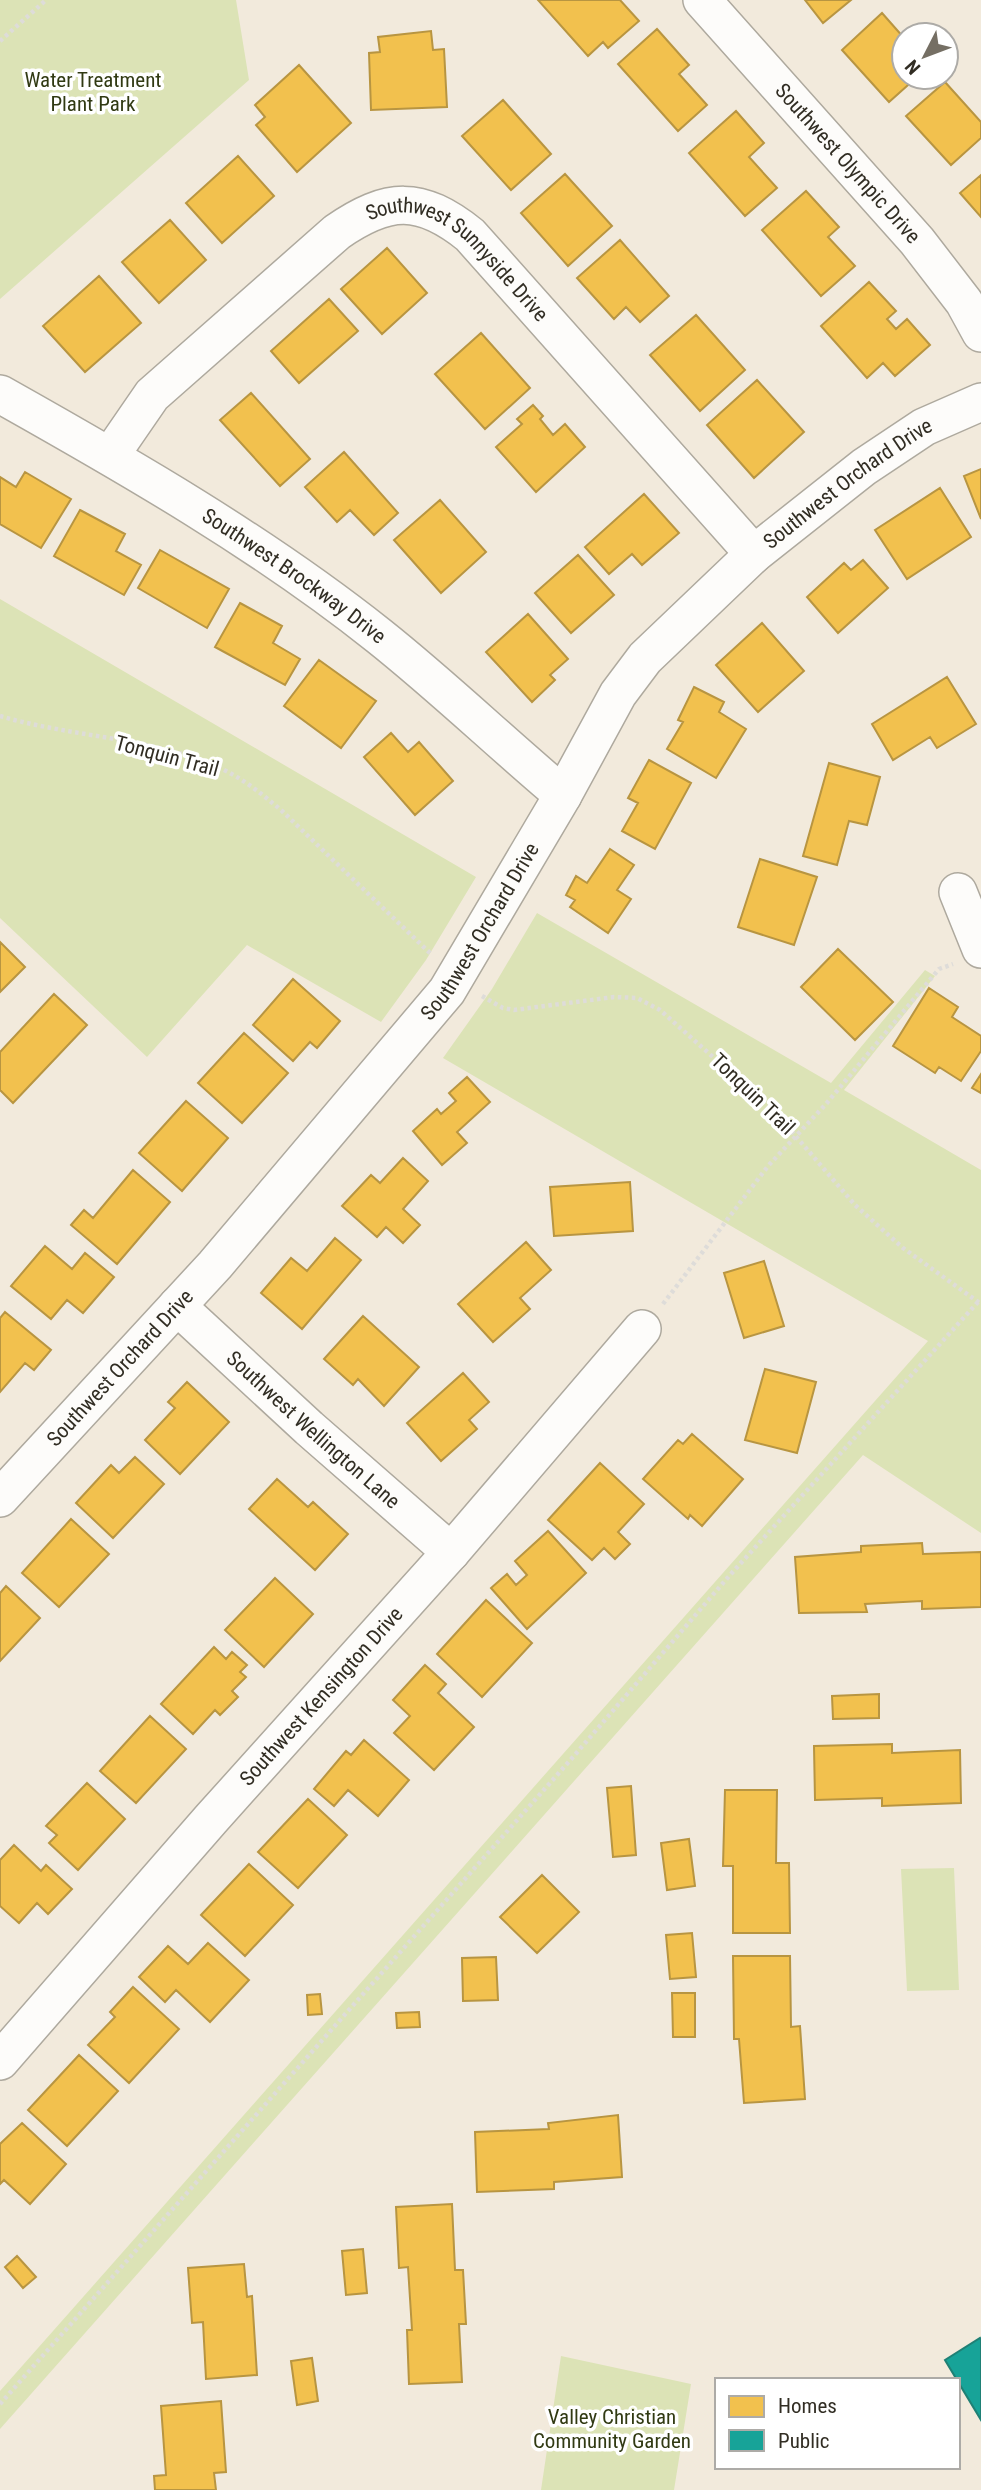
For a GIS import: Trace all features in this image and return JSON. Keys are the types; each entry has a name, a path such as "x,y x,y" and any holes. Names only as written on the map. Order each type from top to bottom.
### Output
{"street":[{"name":"Southwest Olympic Drive","path":"702,0 917,241 964,302 981,333"},
{"name":"Southwest Sunnyside Drive","path":"110,456 152,395 337,232 366,212 393,204 423,208 449,218 470,235 754,554"},
{"name":"Southwest Brockway Drive","path":"0,394 110,456 272,560 379,636 563,795"},
{"name":"Southwest Orchard Drive","path":"0,1498 177,1306 447,990 563,795 618,694 645,658 754,554 864,467 924,427 981,402"},
{"path":"958,892 971,955"},
{"name":"Southwest Wellington Lane","path":"177,1306 309,1429 451,1552"},
{"name":"Southwest Kensington Drive","path":"0,2061 211,1819 451,1552 642,1329"}],"path":[{"path":"0,41 46,0"},
{"name":"Tonquin Trail","path":"0,716 197,760 242,780 281,810 433,956"},
{"path":"642,1329 768,1166 797,1136 939,969 971,955"},
{"name":"Tonquin Trail","path":"481,996 503,1008 514,1010 614,997 649,1003 732,1071 797,1136 871,1219 903,1248 979,1303"},
{"path":"0,2404 573,1758 730,1575 979,1303"}],"green space":[{"name":"Water Treatment Plant Park","path":"0,0 236,0 249,80 0,299"},
{"path":"0,599 476,877 426,960 381,1022 247,945 147,1057 0,918"},
{"path":"537,913 831,1083 925,970 935,976 844,1090 981,1170 981,1533 863,1455 0,2429 0,2391 928,1341 443,1058 492,989"},
{"path":"954,1868 959,1990 907,1991 901,1869"},
{"name":"Valley Christian Community Garden","path":"561,2356 691,2384 674,2490 541,2490"}],"building: Homes":[{"path":"538,0 620,0 639,21 608,48 603,42 588,56"},
{"path":"805,0 851,0 823,23"},
{"path":"882,13 890,22 890,91 901,91 889,102 842,50"},
{"path":"657,29 689,65 679,74 707,105 678,131 618,64"},
{"path":"431,31 433,50 444,49 447,107 371,110 369,53 380,52 378,37"},
{"path":"299,65 351,123 297,172 256,125 265,117 255,105"},
{"path":"935,91 953,91 981,122 981,138 951,165 906,116"},
{"path":"503,100 551,154 511,190 462,136"},
{"path":"736,111 764,143 749,157 777,188 745,216 689,153"},
{"path":"238,156 274,196 222,243 186,203"},
{"path":"565,174 612,226 568,266 521,213"},
{"path":"981,175 981,217 960,193"},
{"path":"806,191 839,227 828,237 855,266 821,296 762,230"},
{"path":"170,220 206,260 159,303 122,262"},
{"path":"620,240 669,296 640,322 626,307 614,319 577,278"},
{"path":"387,248 427,293 382,334 341,289"},
{"path":"99,276 141,323 85,372 43,326"},
{"path":"869,282 896,311 887,319 896,329 907,319 930,345 895,376 883,363 867,378 821,326"},
{"path":"329,299 358,331 299,383 271,351"},
{"path":"696,315 745,370 700,411 650,355"},
{"path":"481,333 530,388 485,429 435,374"},
{"path":"757,380 804,432 754,478 707,425"},
{"path":"251,393 310,459 280,486 220,420"},
{"path":"533,405 543,416 540,419 553,435 565,424 585,447 536,492 496,447 522,424 517,419"},
{"path":"344,452 398,513 374,535 350,510 337,522 305,487"},
{"path":"981,469 981,519 964,476"},
{"path":"25,472 71,499 41,548 0,524 0,477 16,487"},
{"path":"940,488 971,537 907,579 875,530"},
{"path":"644,494 679,533 642,565 632,554 609,574 585,547"},
{"path":"440,500 486,552 441,593 394,540"},
{"path":"80,510 125,534 116,551 141,565 124,595 54,556"},
{"path":"160,550 229,589 207,628 138,588"},
{"path":"578,555 614,595 571,633 535,593"},
{"path":"863,560 888,588 838,633 807,597 844,563 851,570"},
{"path":"240,603 282,626 273,643 300,659 285,685 215,647"},
{"path":"528,614 568,659 550,675 555,680 532,702 486,652"},
{"path":"762,623 804,671 758,712 716,665"},
{"path":"319,660 376,701 341,748 284,706"},
{"path":"947,677 976,724 937,748 930,737 893,760 872,724"},
{"path":"694,687 724,702 719,712 746,729 716,778 667,749 683,722 678,720"},
{"path":"391,733 408,752 419,742 453,781 415,815 364,757"},
{"path":"649,760 691,783 655,849 622,831 638,803 628,798"},
{"path":"829,763 880,777 867,825 849,821 837,865 803,856"},
{"path":"610,849 634,865 617,890 631,899 608,933 570,907 575,900 566,895 576,876 587,883"},
{"path":"760,859 817,877 794,945 738,927"},
{"path":"0,942 25,967 0,992"},
{"path":"838,949 893,1002 855,1040 801,987"},
{"path":"293,979 340,1021 317,1048 310,1042 293,1061 253,1025"},
{"path":"929,988 958,1007 952,1017 981,1036 981,1051 961,1081 939,1067 935,1073 893,1046"},
{"path":"54,994 87,1025 13,1103 0,1090 0,1052"},
{"path":"244,1033 288,1073 242,1123 198,1083"},
{"path":"981,1074 981,1093 972,1088"},
{"path":"467,1077 490,1102 457,1132 467,1143 442,1165 413,1131 437,1109 441,1114 456,1101 449,1093"},
{"path":"186,1101 228,1138 182,1191 139,1153"},
{"path":"403,1158 428,1181 403,1209 420,1225 403,1243 386,1227 377,1237 342,1206 371,1175 380,1183"},
{"path":"133,1170 170,1202 117,1264 71,1225 84,1210 93,1218"},
{"path":"630,1182 633,1231 554,1236 550,1187"},
{"path":"335,1238 361,1260 302,1329 261,1293 291,1258 307,1271"},
{"path":"526,1242 551,1270 520,1298 530,1309 493,1342 458,1304"},
{"path":"45,1246 72,1269 85,1253 114,1277 83,1313 67,1300 51,1319 11,1286"},
{"path":"764,1261 784,1326 744,1338 724,1273"},
{"path":"5,1312 51,1350 34,1370 25,1363 0,1392 0,1318"},
{"path":"363,1316 419,1367 384,1406 358,1379 353,1385 324,1359"},
{"path":"765,1369 816,1382 797,1453 745,1440"},
{"path":"463,1373 489,1402 469,1420 477,1429 441,1461 407,1423"},
{"path":"187,1382 229,1422 180,1474 145,1440 175,1408 168,1402"},
{"path":"692,1434 743,1479 702,1526 690,1515 688,1519 643,1479 678,1440 683,1444"},
{"path":"135,1457 164,1484 113,1538 76,1503 111,1465 119,1473"},
{"path":"600,1463 644,1504 618,1532 630,1544 615,1559 604,1548 592,1560 548,1520"},
{"path":"277,1479 308,1507 313,1502 348,1534 315,1570 249,1509"},
{"path":"71,1519 109,1554 59,1607 22,1573"},
{"path":"548,1531 586,1573 527,1629 491,1588 507,1574 516,1585 527,1575 515,1561"},
{"path":"922,1543 923,1554 981,1552 981,1607 922,1609 922,1601 865,1604 867,1612 799,1613 795,1557 861,1552 861,1546"},
{"path":"275,1578 313,1614 264,1667 225,1630"},
{"path":"6,1586 40,1618 0,1661 0,1593"},
{"path":"486,1600 532,1643 482,1697 437,1654"},
{"path":"214,1647 226,1659 232,1652 247,1665 240,1672 246,1677 232,1691 238,1697 220,1715 215,1710 193,1734 161,1704"},
{"path":"425,1665 446,1684 438,1693 474,1727 434,1770 394,1733 410,1716 393,1700"},
{"path":"879,1694 879,1718 833,1719 832,1696"},
{"path":"150,1716 186,1749 136,1803 100,1771"},
{"path":"364,1740 409,1780 378,1816 348,1790 334,1806 314,1789 346,1751 351,1755"},
{"path":"892,1744 892,1753 960,1750 961,1803 882,1806 882,1798 815,1800 814,1746"},
{"path":"87,1783 125,1819 78,1870 49,1843 57,1835 46,1826"},
{"path":"631,1786 636,1855 613,1857 607,1788"},
{"path":"725,1790 777,1790 776,1863 789,1863 790,1933 733,1933 733,1866 723,1866"},
{"path":"308,1799 347,1835 298,1888 258,1852"},
{"path":"689,1839 695,1886 667,1890 661,1843"},
{"path":"14,1845 41,1871 46,1865 72,1889 48,1914 37,1903 19,1923 0,1906 0,1860"},
{"path":"249,1864 293,1905 245,1956 201,1915"},
{"path":"542,1875 579,1912 537,1953 500,1917"},
{"path":"692,1933 696,1977 670,1979 666,1935"},
{"path":"208,1943 249,1980 210,2022 176,1990 165,2002 139,1977 168,1946 188,1964"},
{"path":"733,1956 790,1956 791,2027 800,2026 805,2099 744,2103 739,2039 734,2039"},
{"path":"496,1957 498,2000 463,2001 462,1958"},
{"path":"133,1987 179,2029 129,2083 88,2045 115,2017 110,2012"},
{"path":"672,1993 695,1993 695,2037 673,2037"},
{"path":"320,1994 322,2014 308,2015 307,1995"},
{"path":"419,2012 420,2027 397,2028 396,2013"},
{"path":"79,2055 118,2091 67,2146 28,2110"},
{"path":"618,2115 622,2177 554,2182 554,2189 477,2192 475,2132 549,2129 548,2123"},
{"path":"22,2123 66,2164 30,2204 4,2180 0,2184 0,2144"},
{"path":"452,2204 455,2270 463,2270 466,2324 459,2324 462,2382 409,2384 407,2330 412,2330 408,2267 399,2268 396,2207"},
{"path":"363,2249 367,2293 346,2295 342,2251"},
{"path":"17,2256 36,2277 23,2288 5,2267"},
{"path":"244,2264 247,2297 252,2296 257,2375 206,2379 203,2322 192,2323 188,2268"},
{"path":"312,2358 318,2401 297,2405 291,2361"},
{"path":"221,2401 226,2472 214,2473 216,2490 155,2490 154,2476 166,2475 161,2406"}],"building: Public":[{"path":"980,2338 981,2420 960,2385 960,2378 956,2378 945,2360"}]}
